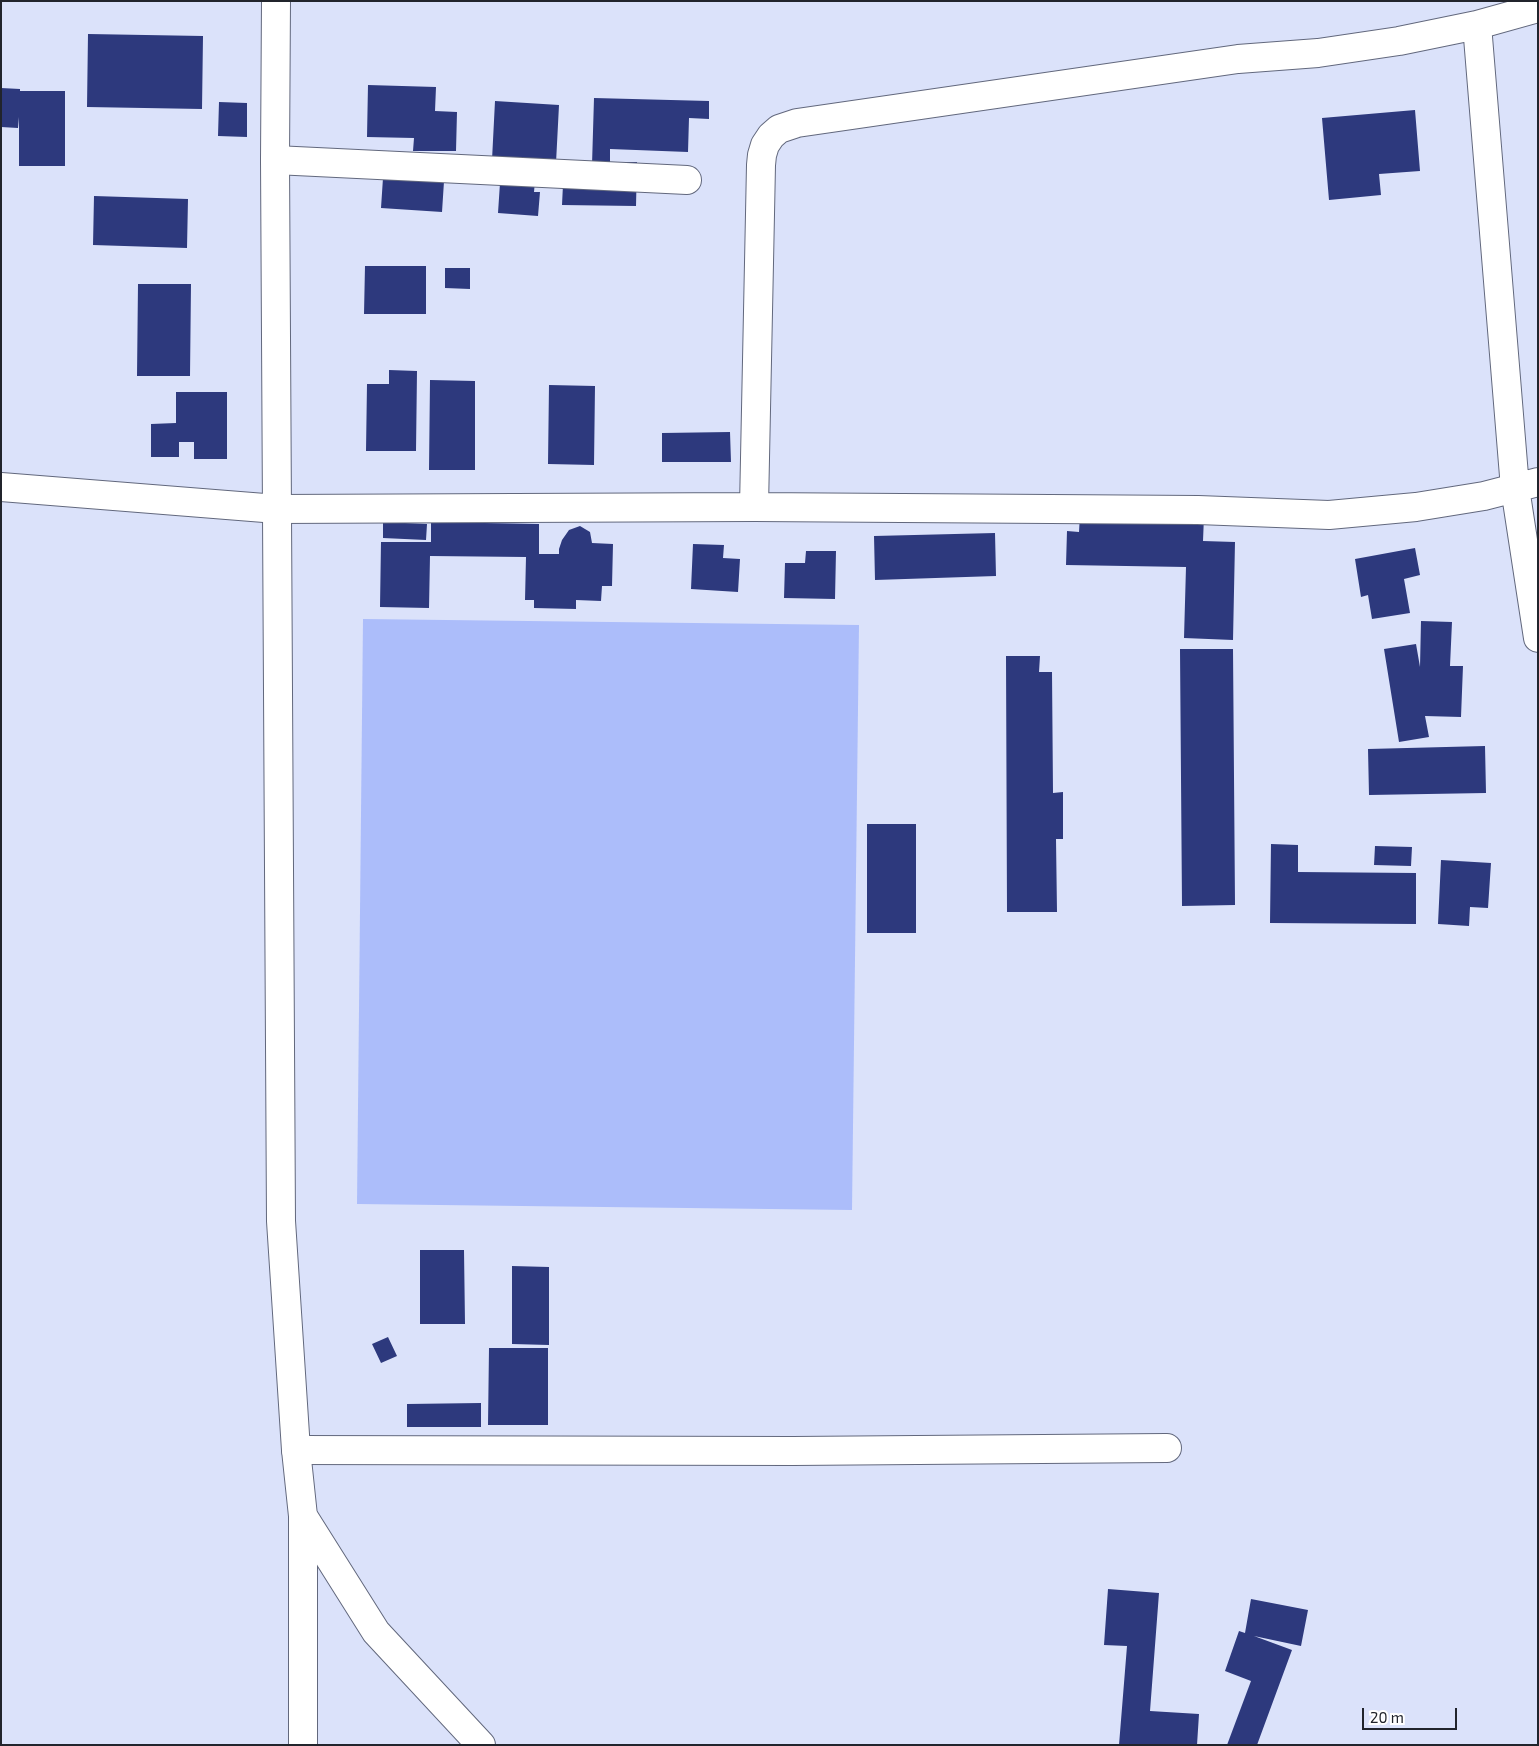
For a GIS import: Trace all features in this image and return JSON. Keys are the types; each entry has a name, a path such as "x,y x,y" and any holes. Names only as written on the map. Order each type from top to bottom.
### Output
{"street":[{"path":"276,1 275,160 281,1221 296,1450 304,1516 303,1745"},
{"path":"754,507 761,165 765,145 779,129 797,123 1238,58 1318,53 1398,42 1478,25 1538,8"},
{"path":"1478,25 1526,485 1538,638"},
{"path":"275,160 687,180"},
{"path":"1,487 277,509 754,507 1198,510 1329,515 1416,507 1484,496 1526,485"},
{"path":"296,1450 794,1451 1167,1448"},
{"path":"304,1516 376,1632 481,1745"}],"shaded area":[{"path":"363,619 859,625 852,1210 357,1204"}],"building":[{"path":"88,34 203,36 202,109 87,107"},
{"path":"368,85 436,87 435,111 457,112 456,151 413,151 414,138 367,137"},
{"path":"1,88 20,89 20,91 65,91 65,166 19,166 19,117 18,128 1,127"},
{"path":"594,98 709,101 709,119 689,118 688,152 610,149 610,162 637,162 636,206 562,205 564,164 592,165"},
{"path":"495,101 559,105 556,163 492,160"},
{"path":"219,102 247,103 247,137 218,136"},
{"path":"1415,110 1420,171 1379,174 1381,195 1329,200 1322,118"},
{"path":"384,163 445,166 442,212 381,208"},
{"path":"501,168 536,170 534,192 540,192 538,216 498,213"},
{"path":"94,196 188,199 187,248 93,245"},
{"path":"365,266 426,266 426,314 364,314"},
{"path":"445,268 470,268 470,289 445,288"},
{"path":"138,284 191,284 190,376 137,376"},
{"path":"389,370 417,371 416,451 366,451 367,384 389,384"},
{"path":"430,380 475,381 475,470 429,470"},
{"path":"549,385 595,386 594,465 548,464"},
{"path":"176,392 227,392 227,459 194,459 194,442 179,442 179,457 151,457 151,424 176,423"},
{"path":"730,432 731,462 662,462 662,433"},
{"path":"1080,514 1204,516 1203,541 1235,542 1233,640 1184,638 1186,567 1066,565 1067,531 1079,532"},
{"path":"383,522 427,524 426,540 383,538"},
{"path":"431,522 539,524 539,554 559,554 562,540 569,530 580,526 590,532 592,543 613,544 612,586 602,586 601,601 576,600 576,609 534,608 534,600 525,600 526,557 430,556 429,608 380,607 381,542 431,542"},
{"path":"995,533 996,576 875,580 874,536"},
{"path":"693,544 724,545 723,558 740,559 738,592 691,589"},
{"path":"1415,548 1420,575 1404,579 1410,613 1372,619 1368,595 1361,597 1355,559"},
{"path":"806,551 836,551 835,599 784,598 785,563 805,563"},
{"path":"1421,621 1452,622 1450,666 1463,666 1461,717 1425,716 1429,737 1399,742 1384,649 1416,644 1420,667"},
{"path":"1180,649 1233,649 1235,905 1182,906"},
{"path":"1006,656 1040,656 1039,672 1052,672 1053,793 1063,792 1063,839 1056,839 1057,912 1007,912"},
{"path":"1485,746 1486,793 1369,795 1368,749"},
{"path":"867,824 916,824 916,933 867,933"},
{"path":"1271,844 1298,845 1298,872 1416,873 1416,924 1270,923"},
{"path":"1375,846 1412,847 1411,866 1374,865"},
{"path":"1441,860 1491,863 1488,908 1470,907 1469,926 1438,924"},
{"path":"420,1250 464,1250 465,1324 420,1324"},
{"path":"512,1266 549,1267 549,1345 512,1344"},
{"path":"388,1337 397,1356 381,1363 372,1344"},
{"path":"489,1348 548,1348 548,1425 488,1425"},
{"path":"481,1403 481,1427 407,1427 407,1404"},
{"path":"1108,1589 1159,1593 1150,1711 1199,1714 1197,1745 1119,1745 1127,1646 1104,1645"},
{"path":"1251,1599 1308,1610 1301,1646 1254,1636 1292,1650 1257,1745 1227,1745 1251,1681 1225,1671 1239,1631 1245,1633"}]}
